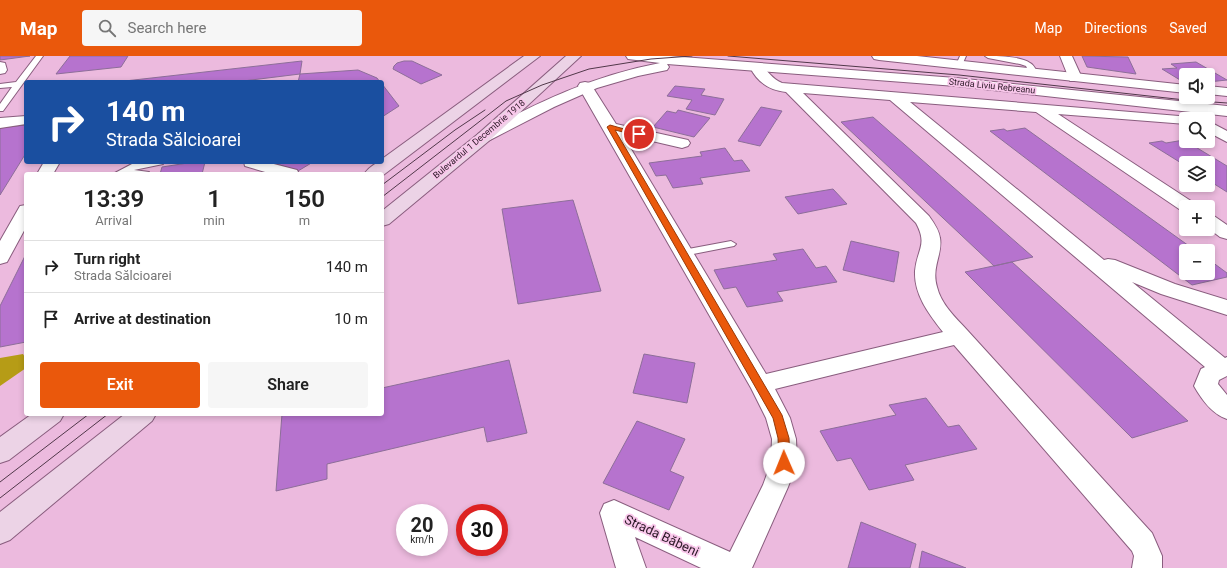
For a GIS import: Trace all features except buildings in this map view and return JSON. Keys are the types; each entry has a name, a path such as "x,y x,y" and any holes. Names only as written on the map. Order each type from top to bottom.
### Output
{"main road":[{"path":"375,172 532,56"},
{"name":"Bulevardul 1 Decembrie 1918","path":"384,218 484,137 574,56"},
{"path":"0,452 48,416"},
{"path":"0,530 141,416"}],"street":[{"name":"Strada Liviu Rebreanu","path":"633,56 694,63 956,82 1134,102 1227,110"},
{"name":"Strada Liviu Rebreanu","path":"879,56 961,61 1034,74 1179,88"},
{"path":"1066,56 1075,78"},
{"name":"Strada Liviu Rebreanu","path":"484,137 550,102 585,86 624,73 694,63"},
{"name":"Strada Liviu Rebreanu","path":"757,67 762,76 775,86 790,88 1179,119"},
{"path":"585,86 760,384 778,418 784,438 784,463 775,487 737,568"},
{"path":"790,88 923,220 932,237 933,244 926,264 925,278 927,288 936,307 959,336 1142,542 1148,556 1147,568"},
{"path":"1215,91 1227,92"},
{"path":"894,96 1082,252 1224,367 1209,375 1206,386 1218,401 1227,409"},
{"name":"Strada Liviu Rebreanu","path":"1040,108 1179,201"},
{"path":"0,123 24,120"},
{"path":"1215,123 1227,124"},
{"path":"610,127 682,143"},
{"path":"1215,130 1227,137"},
{"path":"253,166 282,172"},
{"path":"2,251 24,213"},
{"path":"1215,225 1227,233"},
{"path":"1082,252 1140,279 1227,308"},
{"path":"760,384 959,336"},
{"name":"Strada Băbeni","path":"631,568 614,513 732,568"}],"lane":[{"path":"0,109 40,56"},
{"path":"988,56 1022,62 1029,65 1034,74"},
{"path":"0,86 18,84"},
{"path":"120,172 136,166 148,164"},
{"path":"683,253 731,244"}],"shaded area":[{"path":"23,354 24,356 24,369 0,386 0,358"}],"tram line":[{"path":"384,195 506,101 542,85 589,69 651,59 692,56"},
{"path":"728,56 959,75 1185,100 1227,103"},
{"path":"384,183 455,130 485,110"},
{"path":"0,482 86,416"},
{"path":"0,498 105,416"}],"route":[{"path":"639,134 610,127 760,384 778,418 784,438 784,463"}]}
